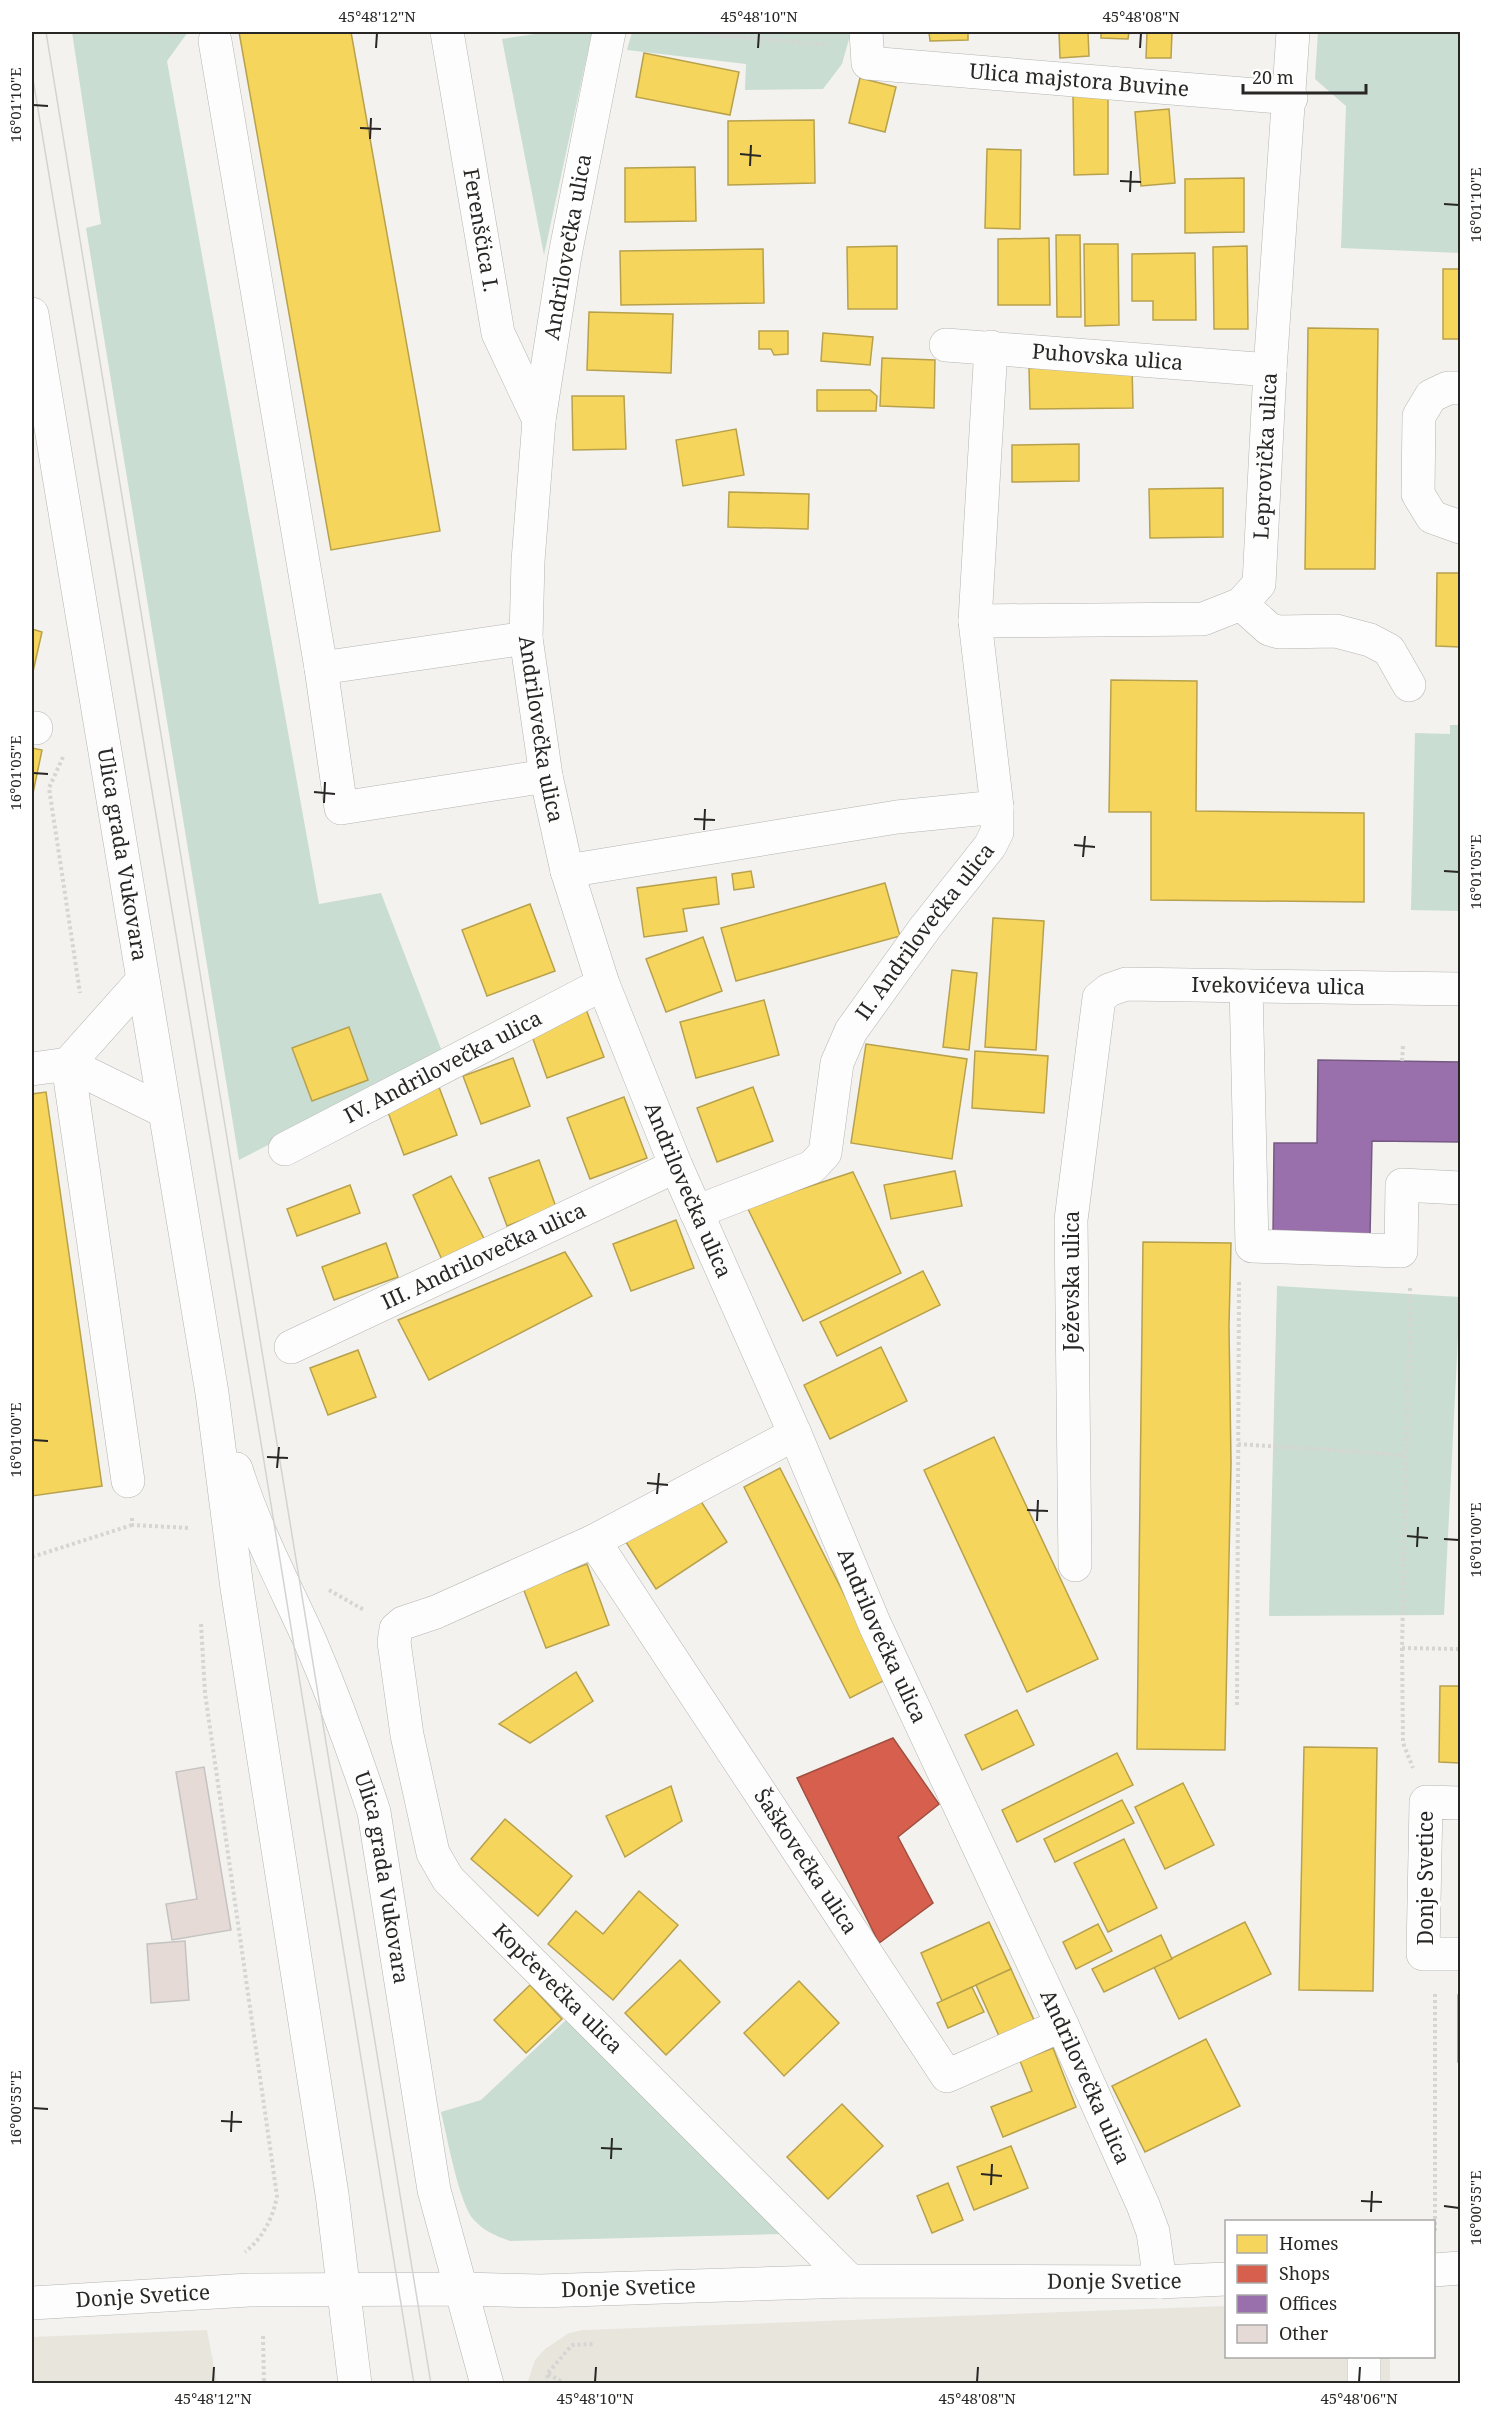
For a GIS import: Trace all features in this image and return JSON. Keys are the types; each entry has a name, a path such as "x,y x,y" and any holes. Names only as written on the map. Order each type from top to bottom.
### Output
{"street":[{"name":"Ferenščica I.","path":"447,32 498,333 539,420"},
{"name":"Andrilovečka ulica","path":"609,32 565,255 539,420 526,638 546,776 567,871 603,984 676,1166 795,1434 875,1625 1062,2025 1143,2205 1153,2232 1160,2282"},
{"name":"Leprovička ulica","path":"1241,604 1259,584 1270,370 1291,98 1293,32"},
{"path":"215,40 321,669 341,808 546,776"},
{"name":"Ulica majstora Buvine","path":"867,48 1291,98"},
{"name":"Ulica grada Vukovara","path":"32,314 142,981 213,1393 237,1588 346,2290 355,2384"},
{"name":"Puhovska ulica","path":"946,345 1270,370"},
{"name":"II. Andrilovečka ulica","path":"696,1212 812,1167 825,1153 837,1063 851,1031 925,928 990,846 997,832 997,807 975,621 992,347"},
{"path":"1461,388 1448,388 1431,396 1419,416 1418,494 1432,517 1461,527"},
{"path":"975,621 1203,619 1241,604 1269,629 1279,632 1336,631 1370,640 1389,650 1409,686"},
{"path":"321,669 526,638"},
{"path":"567,871 897,817 997,807"},
{"path":"128,1481 68,1064 142,981"},
{"name":"IV. Andrilovečka ulica","path":"285,1149 603,984"},
{"name":"Ivekovićeva ulica","path":"1099,998 1109,990 1126,984 1461,989"},
{"path":"1246,986 1252,1246 1401,1251 1401,1185 1461,1188"},
{"name":"Ježevska ulica","path":"1075,1565 1071,1220 1099,998"},
{"path":"32,1069 68,1064 164,1111"},
{"name":"III. Andrilovečka ulica","path":"291,1347 676,1166"},
{"name":"Ulica grada Vukovara","path":"213,1393 245,1497 273,1564 310,1642 357,1758 374,1812 434,2190 487,2384"},
{"path":"396,1629 403,1623 436,1612 594,1541 795,1434"},
{"name":"Šaškovečka ulica","path":"594,1541 947,2076 1062,2025"},
{"name":"Kopčevečka ulica","path":"396,1629 394,1642 407,1735 433,1852 448,1879 850,2281"},
{"name":"Donje Svetice","path":"1461,1803 1426,1802 1423,1954 1461,1954"},
{"path":"1435,2270 1461,2268"},
{"name":"Donje Svetice","path":"32,2303 249,2290 540,2291 850,2281 1160,2282 1225,2279"},
{"path":"1364,2358 1364,2384"}],"path":[{"path":"684,32 867,48"},
{"path":"65,752 49,788 82,1001"},
{"path":"1402,1061 1403,1046"},
{"path":"1401,1251 1411,1270 1405,1455 1403,1743 1426,1802"},
{"path":"1237,1705 1239,1272"},
{"path":"1238,1444 1405,1455"},
{"path":"128,1481 132,1525"},
{"path":"32,1557 132,1525 197,1528"},
{"path":"326,1587 396,1629"},
{"path":"1402,1648 1461,1649"},
{"path":"1423,1954 1435,1970 1435,2232"},
{"path":"256,2250 257,2243 274,2212 277,2196"},
{"path":"263,2336 264,2384"},
{"path":"547,2374 572,2345 594,2343"},
{"path":"547,2374 549,2384"},
{"path":"547,2374 566,2384"}],"shaded area":[{"path":"1225,2306 1225,2358 1390,2358 1390,2384 527,2384 535,2360 545,2349 569,2333 583,2330"},
{"path":"207,2330 217,2383 32,2383 32,2337"}],"green space":[{"path":"72,32 188,32 167,61 319,904 381,893 443,1054 239,1160 86,228 101,224"},
{"path":"548,32 592,32 544,255 502,39"},
{"path":"632,32 851,32 842,64 823,89 745,90 746,64 627,50"},
{"path":"1318,32 1460,32 1460,253 1341,248 1346,106 1315,79"},
{"path":"1450,725 1460,725 1460,911 1411,910 1415,733 1450,734"},
{"path":"1277,1286 1460,1297 1444,1615 1269,1616"},
{"path":"567,2019 780,2234 510,2241 490,2233 474,2220 463,2200 441,2112 481,2100"}],"building: Homes":[{"path":"239,32 351,32 440,531 331,550"},
{"path":"929,32 968,32 968,40 930,41"},
{"path":"1059,32 1088,32 1089,56 1060,58"},
{"path":"1101,32 1129,32 1128,39 1101,38"},
{"path":"1147,32 1172,32 1171,58 1146,58"},
{"path":"644,53 739,72 730,115 636,97"},
{"path":"860,78 896,87 885,132 849,123"},
{"path":"1108,92 1108,174 1074,175 1073,93"},
{"path":"1169,109 1175,183 1141,186 1135,112"},
{"path":"814,120 815,183 728,185 728,121"},
{"path":"987,149 1021,150 1020,229 985,228"},
{"path":"695,167 696,221 625,222 625,168"},
{"path":"1244,178 1244,232 1185,233 1185,179"},
{"path":"1056,235 1080,235 1081,317 1057,317"},
{"path":"1049,238 1050,305 998,305 998,239"},
{"path":"1084,244 1118,244 1119,325 1085,326"},
{"path":"897,246 897,309 848,309 847,247"},
{"path":"1247,246 1248,329 1214,329 1213,247"},
{"path":"763,249 764,303 621,305 620,251"},
{"path":"1195,253 1196,320 1153,320 1153,301 1132,301 1132,254"},
{"path":"1443,269 1460,269 1460,339 1443,339"},
{"path":"589,312 673,314 671,373 587,370"},
{"path":"1308,328 1378,329 1375,569 1305,569"},
{"path":"759,331 788,331 788,354 774,355 771,349 759,349"},
{"path":"823,333 873,337 870,365 821,361"},
{"path":"882,358 935,360 934,408 880,406"},
{"path":"1132,366 1133,408 1030,409 1029,368"},
{"path":"817,390 870,390 877,396 876,411 817,411"},
{"path":"572,396 624,396 626,449 573,450"},
{"path":"736,429 744,475 683,486 676,440"},
{"path":"1079,444 1079,481 1012,482 1012,445"},
{"path":"1223,488 1223,537 1150,538 1149,489"},
{"path":"729,492 809,494 808,529 728,527"},
{"path":"1437,573 1460,573 1460,647 1436,646"},
{"path":"32,629 42,632 32,676"},
{"path":"1111,680 1197,681 1196,811 1364,813 1364,902 1151,900 1151,812 1109,812"},
{"path":"32,748 42,750 32,798"},
{"path":"751,871 754,887 734,890 732,874"},
{"path":"716,877 719,904 683,909 687,931 644,937 637,888"},
{"path":"885,883 900,936 736,981 721,928"},
{"path":"530,904 555,971 487,996 462,930"},
{"path":"993,918 1044,921 1036,1050 985,1047"},
{"path":"703,937 722,991 666,1012 646,959"},
{"path":"952,970 977,973 969,1050 943,1047"},
{"path":"764,1000 779,1055 696,1078 680,1022"},
{"path":"584,1004 604,1057 547,1078 528,1025"},
{"path":"349,1027 368,1080 312,1101 292,1048"},
{"path":"866,1044 967,1059 952,1159 851,1143"},
{"path":"975,1051 1048,1056 1044,1113 972,1108"},
{"path":"513,1058 530,1106 481,1124 463,1076"},
{"path":"439,1087 457,1135 404,1155 386,1107"},
{"path":"753,1087 773,1141 717,1162 697,1108"},
{"path":"46,1092 102,1486 32,1496 32,1094"},
{"path":"624,1097 647,1158 590,1179 567,1118"},
{"path":"539,1160 556,1207 507,1226 489,1178"},
{"path":"955,1171 962,1206 891,1219 884,1185"},
{"path":"853,1172 901,1273 803,1321 747,1207"},
{"path":"451,1176 487,1244 443,1262 413,1195"},
{"path":"350,1185 360,1213 297,1236 287,1209"},
{"path":"676,1220 694,1268 631,1291 613,1244"},
{"path":"1143,1242 1231,1243 1229,1326 1231,1463 1225,1750 1137,1749"},
{"path":"386,1243 398,1277 334,1300 322,1267"},
{"path":"565,1252 592,1296 429,1380 398,1320"},
{"path":"923,1271 940,1305 837,1356 820,1322"},
{"path":"881,1347 907,1401 830,1439 804,1385"},
{"path":"358,1350 376,1397 328,1415 310,1368"},
{"path":"994,1437 1098,1659 1027,1692 924,1470"},
{"path":"780,1468 887,1679 850,1698 744,1487"},
{"path":"695,1492 727,1542 656,1589 624,1539"},
{"path":"587,1564 609,1625 546,1648 523,1588"},
{"path":"576,1672 593,1701 530,1743 499,1724"},
{"path":"1440,1686 1460,1686 1460,1763 1439,1762"},
{"path":"1017,1710 1034,1745 982,1770 965,1735"},
{"path":"1304,1747 1377,1748 1373,1991 1299,1990"},
{"path":"1117,1753 1133,1785 1017,1842 1002,1810"},
{"path":"1183,1783 1214,1845 1165,1869 1135,1807"},
{"path":"671,1786 682,1821 625,1857 606,1816"},
{"path":"1122,1800 1134,1823 1055,1862 1044,1839"},
{"path":"505,1819 572,1876 538,1916 471,1859"},
{"path":"1124,1839 1157,1908 1108,1932 1074,1863"},
{"path":"639,1891 678,1925 613,2000 548,1944 576,1911 603,1934"},
{"path":"989,1922 1011,1969 942,2001 921,1953"},
{"path":"1245,1922 1271,1974 1179,2019 1154,1967"},
{"path":"1098,1924 1112,1951 1076,1969 1063,1942"},
{"path":"1161,1935 1172,1959 1104,1992 1092,1969"},
{"path":"680,1960 720,2002 666,2055 625,2013"},
{"path":"1011,1969 1034,2020 999,2036 976,1985"},
{"path":"799,1981 839,2023 784,2076 744,2033"},
{"path":"530,1985 562,2019 526,2053 494,2020"},
{"path":"972,1987 984,2012 948,2028 937,2003"},
{"path":"1458,1995 1460,1995 1460,2062 1458,2062"},
{"path":"1206,2039 1240,2106 1145,2152 1112,2086"},
{"path":"1053,2048 1076,2107 1003,2137 991,2107 1032,2091 1020,2061"},
{"path":"842,2104 883,2146 828,2199 787,2157"},
{"path":"1011,2146 1028,2188 974,2210 957,2167"},
{"path":"948,2183 963,2220 932,2233 917,2196"}],"building: Shops":[{"path":"893,1738 939,1804 898,1837 933,1903 879,1943 797,1778"}],"building: Offices":[{"path":"1318,1060 1460,1062 1460,1142 1372,1141 1370,1237 1273,1236 1274,1143 1317,1143"}],"building: Other":[{"path":"204,1767 231,1930 172,1940 166,1904 197,1899 176,1772"},
{"path":"185,1941 189,2000 151,2003 147,1944"}],"tram line":[{"path":"46,32 431,2384"},
{"path":"32,73 261,1443 414,2384"}]}
